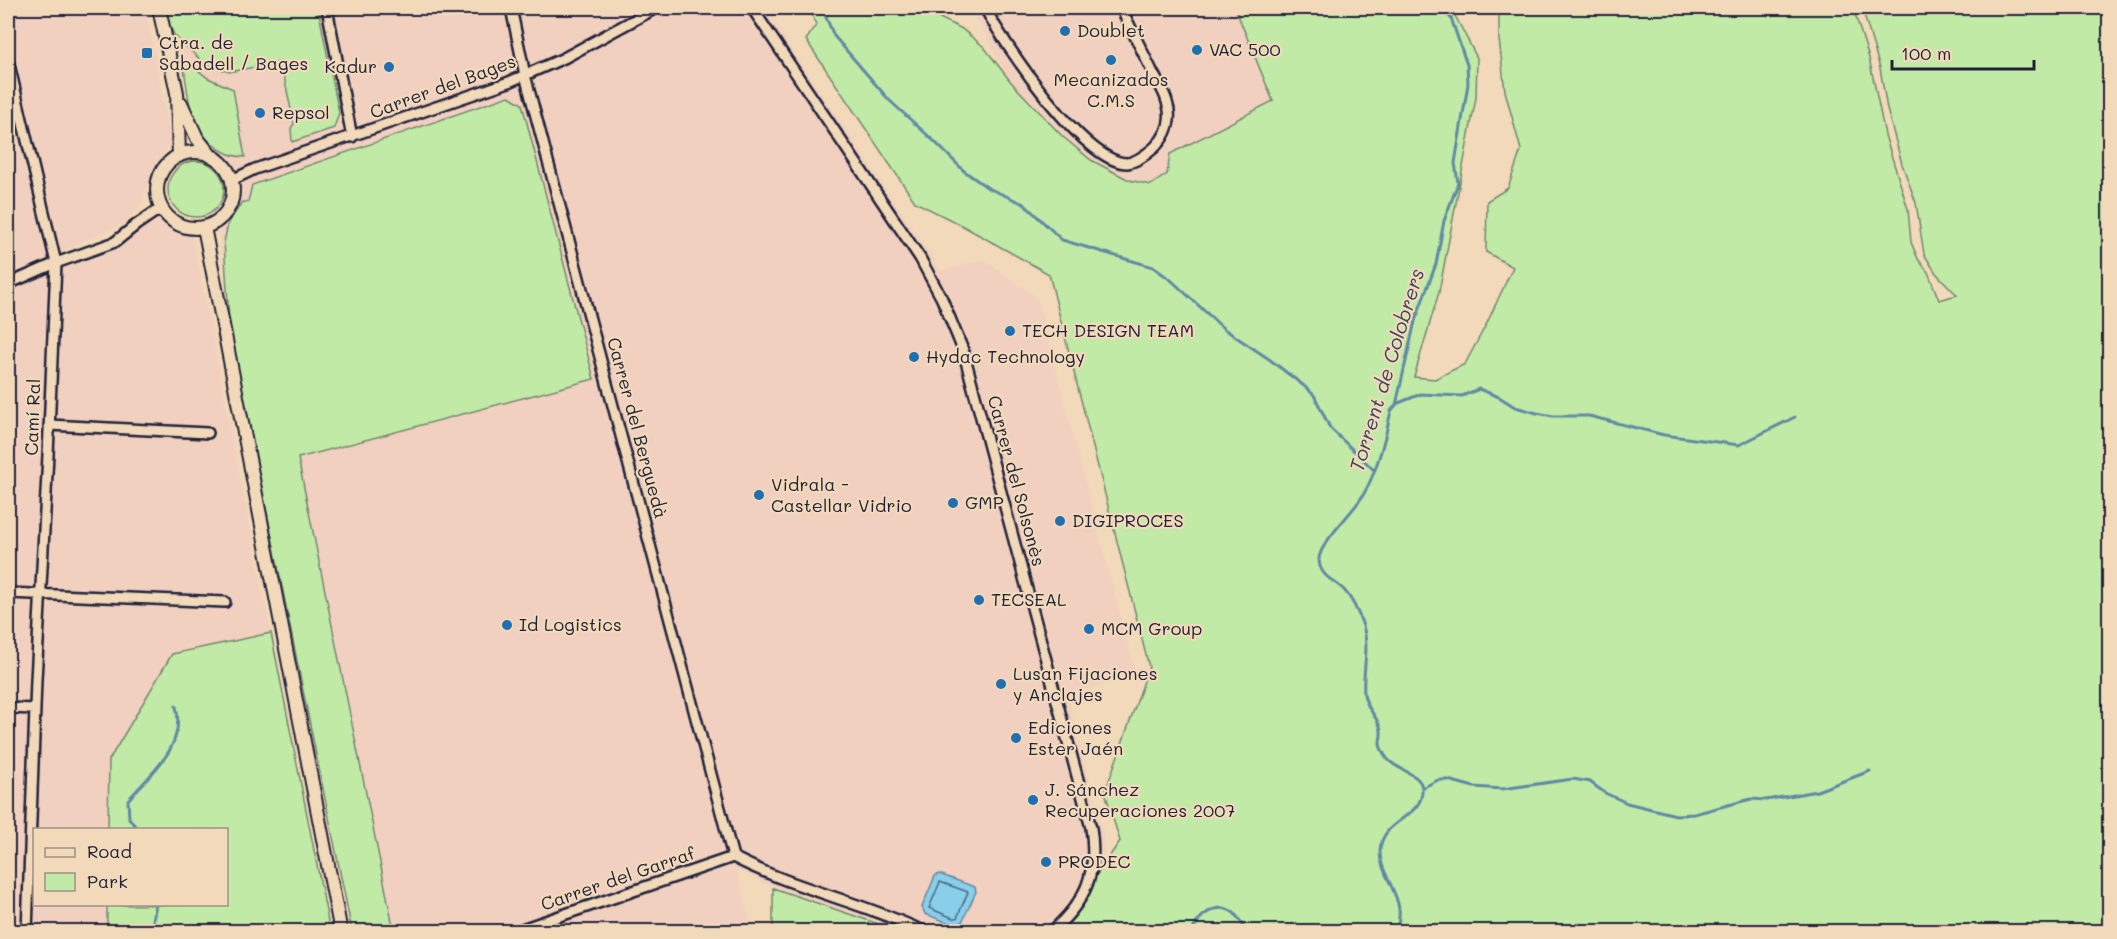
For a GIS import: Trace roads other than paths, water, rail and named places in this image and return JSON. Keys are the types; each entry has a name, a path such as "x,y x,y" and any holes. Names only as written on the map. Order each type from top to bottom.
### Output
{"street":[{"path":"159,8 177,93 179,156"},
{"path":"327,8 352,137"},
{"name":"Carrer del Berguedà","path":"511,8 525,75 733,857"},
{"name":"Carrer del Bages","path":"232,180 255,169 467,98 525,75 564,58 656,8"},
{"name":"Carrer del Solsonès","path":"752,8 920,258 942,299 963,350 1091,828 1094,848 1088,884 1076,907 1051,932"},
{"path":"985,8 1018,63 1057,111 1098,150 1112,159 1127,163 1138,160 1152,150 1163,138 1170,120 1162,91 1121,8"},
{"name":"Camí Ral","path":"8,60 56,263 27,932"},
{"path":"177,93 197,138 211,156"},
{"path":"201,153 211,156 221,162 232,180 231,205 215,223 193,228 182,226 164,212 159,202 157,191 163,170 179,156 201,153"},
{"path":"8,284 56,263 115,242 155,212 164,212"},
{"path":"204,227 341,932"},
{"path":"49,425 208,434"},
{"path":"8,593 225,602"},
{"path":"8,708 35,709"},
{"path":"733,857 763,871 856,903 925,932"},
{"name":"Carrer del Garraf","path":"513,932 733,857"}],"water":[{"path":"939,874 975,887 976,892 962,922 954,925 925,914 922,907 935,876"}],"waterway":[{"path":"822,8 834,36 889,100 964,171 988,188 1024,204 1062,240 1153,267 1171,280 1224,329 1269,359 1314,395 1330,428 1374,470"},
{"name":"Torrent de Colobrers","path":"1397,932 1399,909 1381,860 1381,844 1391,828 1417,805 1421,798 1421,783 1388,760 1381,748 1379,723 1365,700 1364,694 1366,643 1363,626 1350,598 1325,574 1319,560 1330,537 1362,497 1376,466 1391,411 1396,405 1415,321 1436,264 1444,221 1458,183 1455,163 1468,84 1467,65 1451,18 1441,8"},
{"path":"1396,404 1421,394 1462,396 1479,389 1515,407 1537,413 1553,416 1589,416 1664,435 1739,445 1795,417"},
{"path":"136,828 129,818 128,800 165,758 172,746 178,721 176,706"},
{"path":"1422,788 1438,780 1448,780 1474,787 1502,789 1573,779 1590,782 1605,793 1627,803 1676,815 1694,814 1751,799 1766,800 1817,791 1870,771"},
{"path":"156,906 153,921 159,932"},
{"name":"Torrent de Colobrers","path":"1192,932 1203,916 1221,908 1228,909 1235,914 1243,925 1242,932"}],"place":[{"name":"Doublet","path":"1065,31"},
{"name":"VAC 500","path":"1197,50"},
{"name":"Ctra. de Sabadell / Bages","path":"147,53"},
{"name":"Mecanizados C.M.S","path":"1111,60"},
{"name":"Kadur","path":"389,67"},
{"name":"Repsol","path":"260,113"},
{"name":"TECH DESIGN TEAM","path":"1010,331"},
{"name":"Hydac Technology","path":"914,357"},
{"name":"Vidrala - Castellar Vidrio","path":"759,495"},
{"name":"GMP","path":"953,503"},
{"name":"DIGIPROCES","path":"1060,521"},
{"name":"TECSEAL","path":"979,600"},
{"name":"Id Logistics","path":"507,625"},
{"name":"MCM Group","path":"1089,629"},
{"name":"Lusan Fijaciones y Anclajes","path":"1001,684"},
{"name":"Ediciones Ester Jaén","path":"1016,738"},
{"name":"J. Sánchez Recuperaciones 2007","path":"1033,800"},
{"name":"PRODEC","path":"1046,862"}]}
